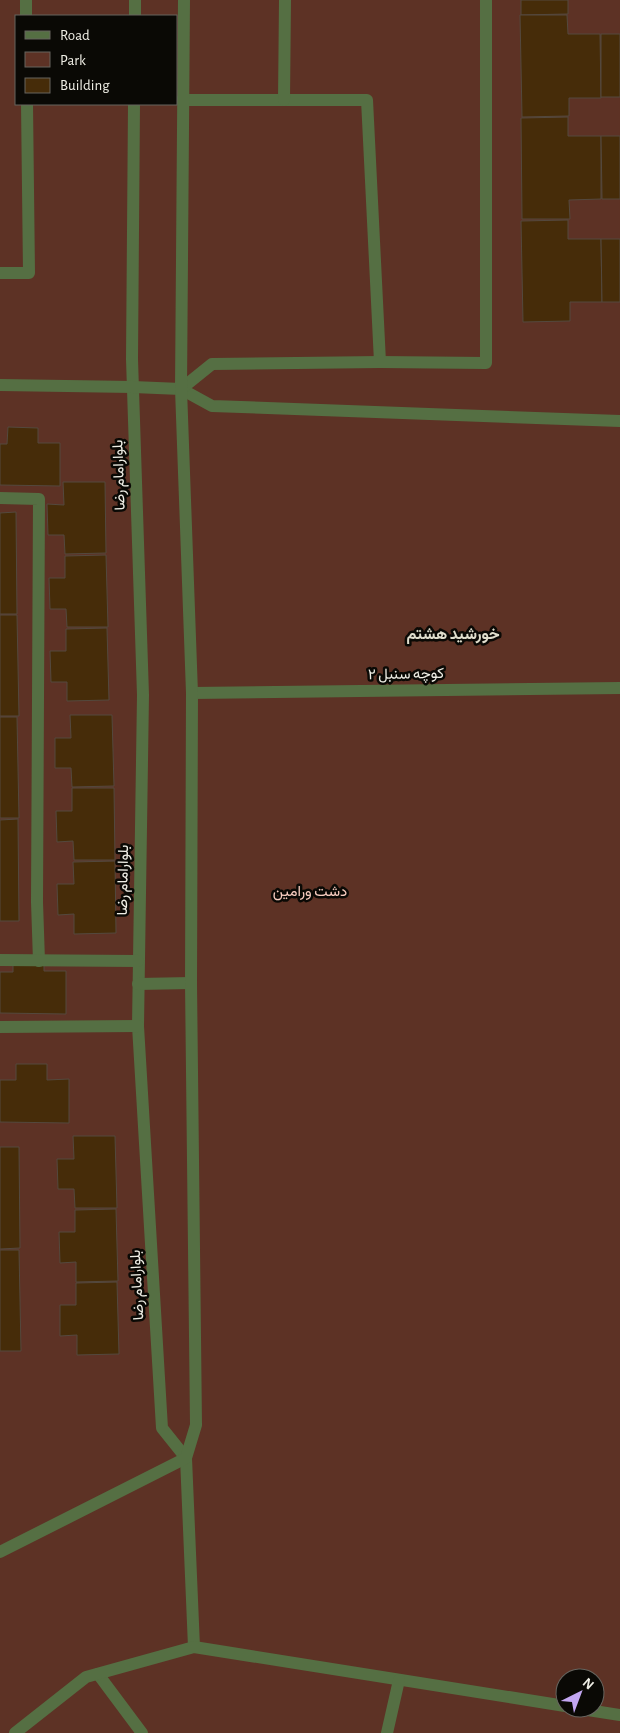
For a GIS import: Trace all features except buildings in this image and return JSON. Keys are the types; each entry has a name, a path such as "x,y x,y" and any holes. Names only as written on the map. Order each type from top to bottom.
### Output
{"street":[{"path":"26,0 26,15"},
{"path":"135,0 135,15"},
{"path":"184,0 181,389 192,693 191,983 196,1425 186,1458 194,1647"},
{"path":"284,100 285,0"},
{"path":"181,389 212,364 486,363 486,0"},
{"path":"182,100 367,100 380,362"},
{"path":"0,273 29,273 27,105"},
{"name":"بلوارامام رضا","path":"134,105 133,387 143,695 138,1026 162,1428 186,1458"},
{"path":"0,385 181,389 212,406 620,421"},
{"path":"0,498 39,499 37,902 39,961"},
{"name":"کوچه سنبل ۲","path":"192,693 620,688"},
{"path":"0,960 138,961"},
{"path":"138,984 191,983"},
{"path":"0,1027 138,1026"},
{"path":"0,1552 186,1458"},
{"path":"15,1733 86,1677 194,1647 555,1704"},
{"path":"98,1674 142,1733"},
{"path":"387,1733 400,1680"},
{"path":"605,1713 620,1715"}],"green space":[{"name":"دشت ورامین","path":"0,0 620,0 620,1733 0,1733"}],"district":[{"name":"خورشید هشتم","path":"453,634"}]}
